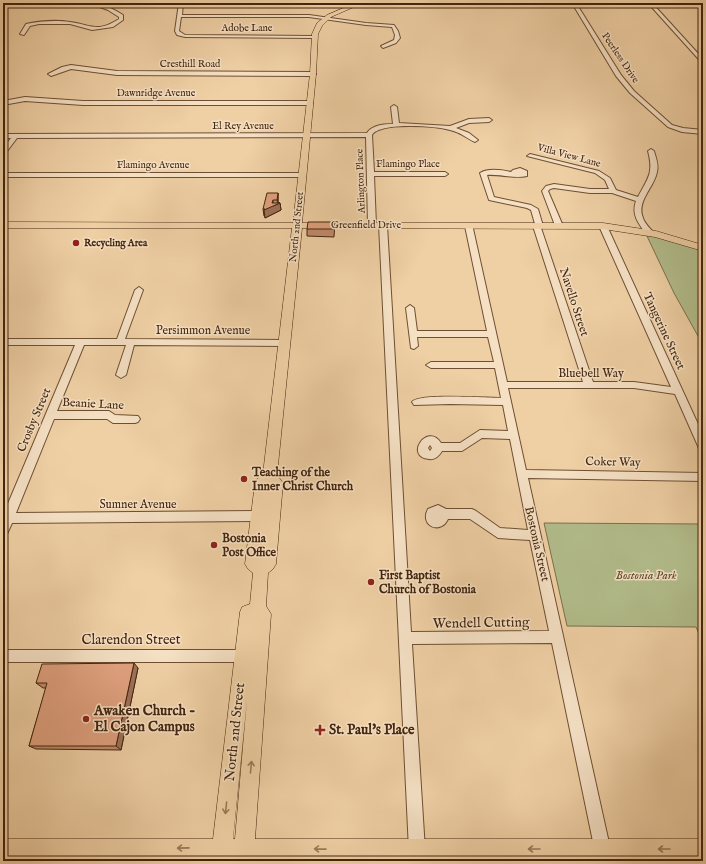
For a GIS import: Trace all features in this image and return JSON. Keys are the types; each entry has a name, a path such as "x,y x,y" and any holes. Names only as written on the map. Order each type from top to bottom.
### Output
{"main road":[{"path":"314,37 317,28 327,18 360,3"},
{"name":"North 2nd Street","path":"222,855 251,656 263,614 258,608 260,570 254,564 276,483 270,477 298,225 313,74 314,37"},
{"name":"Greenfield Drive","path":"3,225 603,226 650,233 703,248"},
{"name":"North 2nd Street","path":"260,570 268,564 269,556 264,542 266,516"},
{"name":"North 2nd Street","path":"244,854 255,725 251,656"},
{"path":"3,849 222,855 418,850 604,855 703,849"}],"street":[{"path":"22,34 28,25 38,23 73,24 92,28 111,26 121,20 121,16 110,9 91,3"},
{"path":"181,3 180,16 300,16 394,26 398,38 395,42 383,47"},
{"name":"Peerless Drive","path":"574,3 619,76 632,92 670,126 682,130 703,132"},
{"path":"650,3 703,62"},
{"name":"Adobe Lane","path":"180,16 177,31 180,34 194,37 314,37"},
{"name":"Cresthill Road","path":"51,74 67,67 117,73 313,74"},
{"name":"Dawnridge Avenue","path":"3,103 25,100 83,102 310,103"},
{"path":"394,107 396,125"},
{"path":"451,128 462,122 489,120"},
{"name":"El Rey Avenue","path":"3,136 369,135 372,130 381,126 432,125 451,128 471,136 475,140"},
{"name":"Arlington Place","path":"369,135 371,174 386,302 418,850"},
{"path":"3,153 16,136"},
{"path":"650,233 639,219 638,214 640,200 654,172 654,163 651,151"},
{"name":"Villa View Lane","path":"530,156 597,172 608,179 613,191"},
{"name":"Navello Street","path":"515,174 493,172 483,173 491,199 487,202 490,206 494,207 501,205 500,200 533,208 589,385"},
{"name":"Flamingo Place","path":"371,174 446,174"},
{"name":"Flamingo Avenue","path":"3,175 302,175"},
{"path":"559,226 545,191 548,187 554,186 590,191 613,191 640,200"},
{"name":"Bostonia Street","path":"469,226 604,855"},
{"name":"Tangerine Street","path":"603,226 703,446"},
{"path":"120,342 139,290"},
{"path":"410,308 414,346"},
{"path":"413,334 492,334"},
{"path":"3,342 81,342"},
{"name":"Persimmon Avenue","path":"81,342 286,343"},
{"name":"Crosby Street","path":"3,530 5,518 81,342"},
{"path":"121,375 131,342"},
{"path":"431,365 498,365"},
{"name":"Bluebell Way","path":"503,385 634,385 678,391"},
{"path":"418,402 450,400 506,402"},
{"name":"Beanie Lane","path":"50,415 109,416 113,419 135,419"},
{"path":"438,447 462,448 480,434 514,435"},
{"name":"Coker Way","path":"522,474 703,477"},
{"path":"444,514 472,514 498,533 535,535"},
{"name":"Sumner Avenue","path":"5,518 266,516"},
{"name":"Wendell Cutting","path":"406,638 556,637"},
{"name":"Clarendon Street","path":"3,656 251,656"}],"green space":[{"path":"646,234 703,250 703,345 674,293"},
{"name":"Bostonia Park","path":"544,523 703,524 703,643 696,627 567,626"}],"building":[{"path":"267,193 278,193 277,200 273,200 272,203 280,203 264,210 265,209 263,209"},
{"path":"308,222 335,222 334,229 307,229"},
{"name":"Awaken Church - El Cajon Campus","path":"134,663 116,746 29,746 47,683 36,683 42,664"}],"place":[{"name":"Recycling Area","path":"76,243"},
{"name":"Teaching of the Inner Christ Church","path":"244,479"},
{"name":"Bostonia Post Office","path":"214,545"},
{"name":"First Baptist Church of Bostonia","path":"371,582"},
{"name":"Awaken Church - El Cajon Campus","path":"86,719"},
{"name":"St. Paul's Place","path":"320,730"}]}
